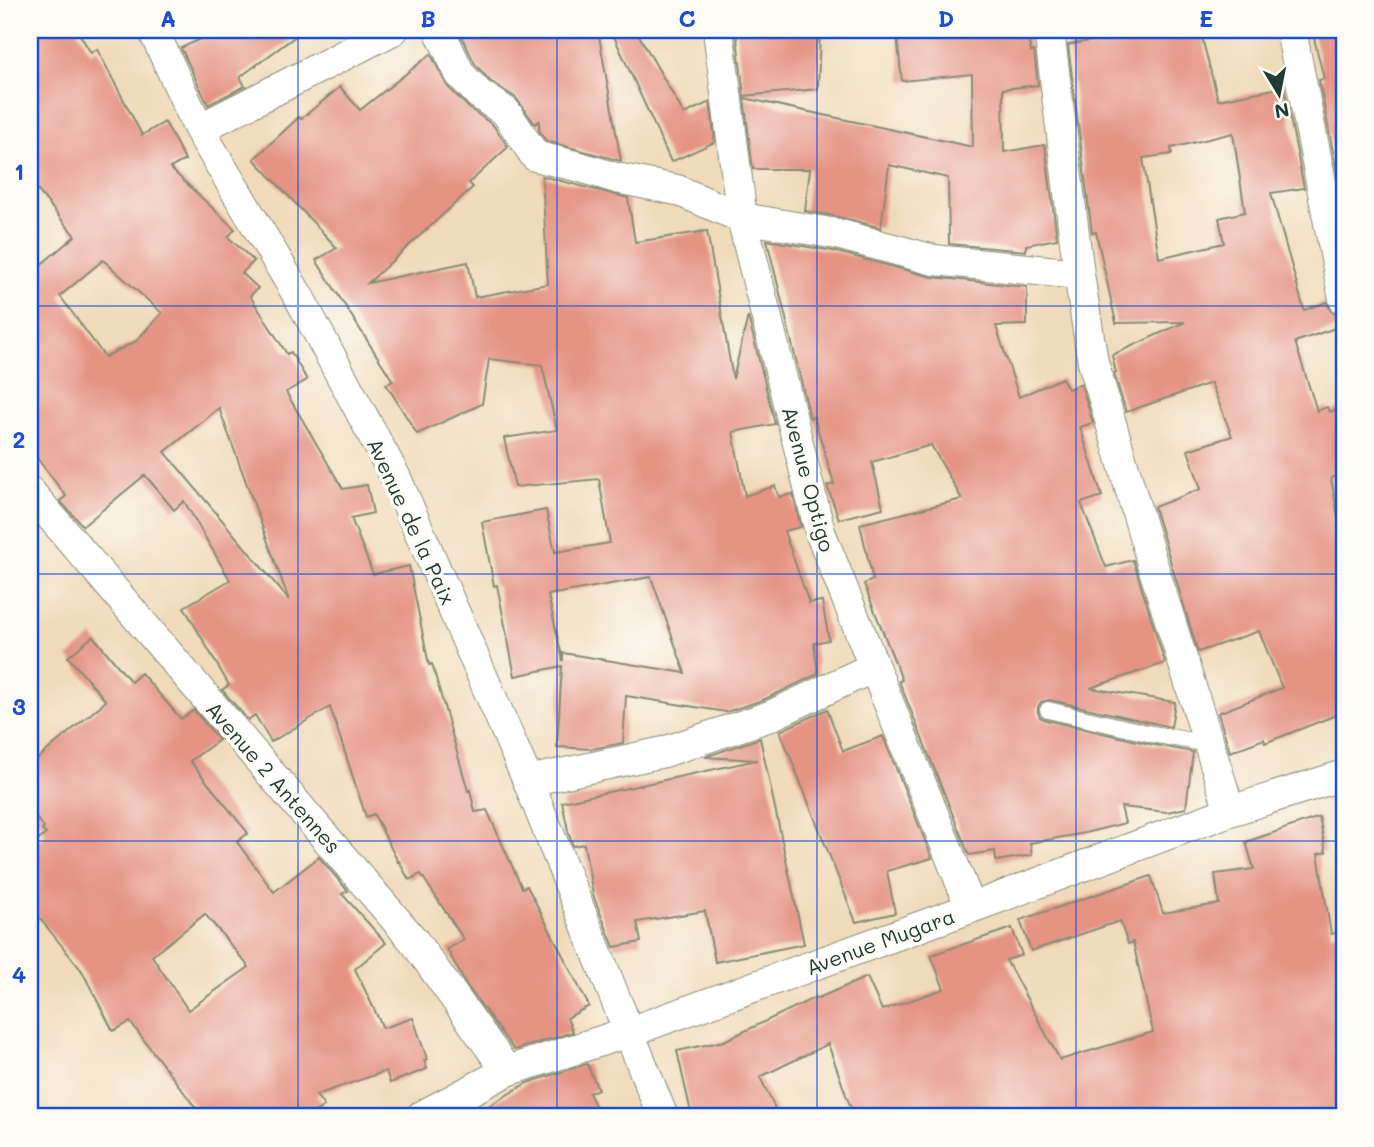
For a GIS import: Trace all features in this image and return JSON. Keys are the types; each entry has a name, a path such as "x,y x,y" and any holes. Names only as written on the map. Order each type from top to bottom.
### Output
{"street":[{"name":"Avenue de la Paix","path":"153,30 199,129 300,299 396,478 528,780 663,1117"},
{"path":"199,129 393,30"},
{"path":"439,30 460,74 479,94 506,112 535,156 616,178 677,190 742,218 837,234 934,260 1079,274"},
{"name":"Avenue Optigo","path":"718,30 742,218 820,532 971,908"},
{"path":"1049,30 1079,274 1093,362 1152,563 1230,811"},
{"path":"1291,30 1344,299"},
{"name":"Avenue 2 Antennes","path":"30,492 414,941 507,1072"},
{"path":"528,780 664,752 770,716 874,667"},
{"name":"Avenue Mugara","path":"420,1117 507,1072 629,1032 1230,811 1344,775"}],"lane":[{"path":"1048,710 1209,744"}],"building":[{"path":"30,30 77,30 91,53 97,49 142,135 165,122 185,160 170,168 235,229 228,237 254,261 242,273 258,288 250,296 287,354 291,352 307,380 286,392 343,489 367,485 373,513 351,518 373,574 409,566 429,665 432,664 475,812 487,810 522,888 527,886 589,1006 567,1018 573,1032 514,1050 465,983 447,949 464,940 421,874 409,880 374,814 366,817 330,707 271,742 255,715 248,720 222,690 229,685 184,607 230,580 184,501 174,510 145,475 83,526 60,501 66,496 30,449 30,256 38,267 75,236 30,181","holes":["103,260 162,313 136,341 105,357 60,296","219,408 289,600 165,452"]},
{"path":"220,30 304,30 240,77 245,86 208,105 181,48"},
{"path":"598,30 621,161 546,141 539,130 539,121 535,124 516,98 490,81 475,64 459,31"},
{"path":"611,30 636,30 684,114 710,102 715,142 671,162"},
{"path":"736,30 820,30 818,89 744,96"},
{"path":"939,30 1026,30 1031,52 1034,51 1038,85 1003,89 1004,152 1045,145 1057,239 1026,245 1026,251 949,244 948,178 889,165 881,228 805,211 810,169 753,169 744,98 973,147 972,74 902,81 897,36 940,32"},
{"path":"1142,30 1200,30 1218,100 1284,87 1304,188 1271,193 1304,310 1327,302 1331,311 1344,316 1344,325 1295,342 1317,411 1327,407 1329,412 1344,407 1344,473 1331,478 1344,551 1344,712 1265,743 1264,739 1230,752 1218,713 1282,688 1259,631 1198,652 1154,507 1201,489 1188,450 1232,436 1211,383 1126,412 1114,373 1112,355 1185,322 1116,323 1096,232 1092,233 1068,45 1095,40 1095,37","holes":["1233,133 1245,212 1219,218 1224,243 1159,258 1143,158 1172,154 1171,148"]},
{"path":"1312,30 1344,30 1344,182 1339,183 1319,80 1324,79"},
{"path":"431,54 447,86 469,108 493,125 508,147 469,183 473,187 368,283 468,262 475,297 548,284 542,176 628,198 635,242 707,231 733,379 748,316 775,424 733,432 745,496 775,486 779,497 793,494 801,527 784,531 809,603 822,601 829,640 814,643 818,674 763,700 726,712 626,696 623,743 592,749 557,747 562,666 515,676 482,522 546,510 555,552 610,543 599,479 515,487 504,438 557,430 542,365 489,359 482,404 417,434 386,384 393,381 316,260 337,248 254,159 299,117 301,119 340,87 360,110","holes":["651,577 685,673 563,653 563,661 548,595"]},
{"path":"767,240 833,251 932,277 1027,287 1027,325 996,326 1019,397 1062,378 1068,389 1081,384 1093,423 1080,427 1102,496 1081,503 1106,567 1133,560 1165,663 1090,688 1175,702 1171,727 1050,700 1041,702 1038,712 1040,717 1046,720 1193,752 1186,808 1167,812 1121,807 1125,823 1030,843 1032,855 996,861 995,851 969,855 899,681 902,680 864,584 873,580 860,524 962,499 931,445 872,462 883,508 839,519 827,486 834,484 814,417 810,418"},
{"path":"93,636 131,682 141,673 181,719 194,710 219,740 190,761 248,833 237,842 274,892 319,857 348,891 342,894 386,943 355,969 383,1028 413,1018 427,1059 424,1060 427,1069 390,1083 386,1071 316,1095 324,1106 308,1117 203,1117 130,1022 113,1031 82,971 30,906 30,847 46,834 42,830 44,827 30,811 30,765 106,701 68,657","holes":["205,914 249,967 188,1010 152,956"]},
{"path":"827,709 843,751 883,736 932,858 887,871 895,913 856,922 780,731"},
{"path":"760,738 804,944 715,962 705,911 637,922 641,942 614,947 593,895 584,844 573,846 562,802 757,760 705,757"},
{"path":"1319,817 1326,852 1318,854 1331,934 1344,931 1344,1117 854,1117 828,1044 760,1077 779,1117 692,1117 677,1051 724,1041 816,997 867,977 882,1010 944,989 931,955 1012,928 1022,955 1006,960 1060,1060 1153,1032 1133,942 1128,944 1120,921 1031,951 1020,920 1151,876 1163,913 1219,904 1215,874 1254,869 1246,842"},
{"path":"587,1064 598,1089 589,1093 601,1117 470,1117 527,1083"}]}
